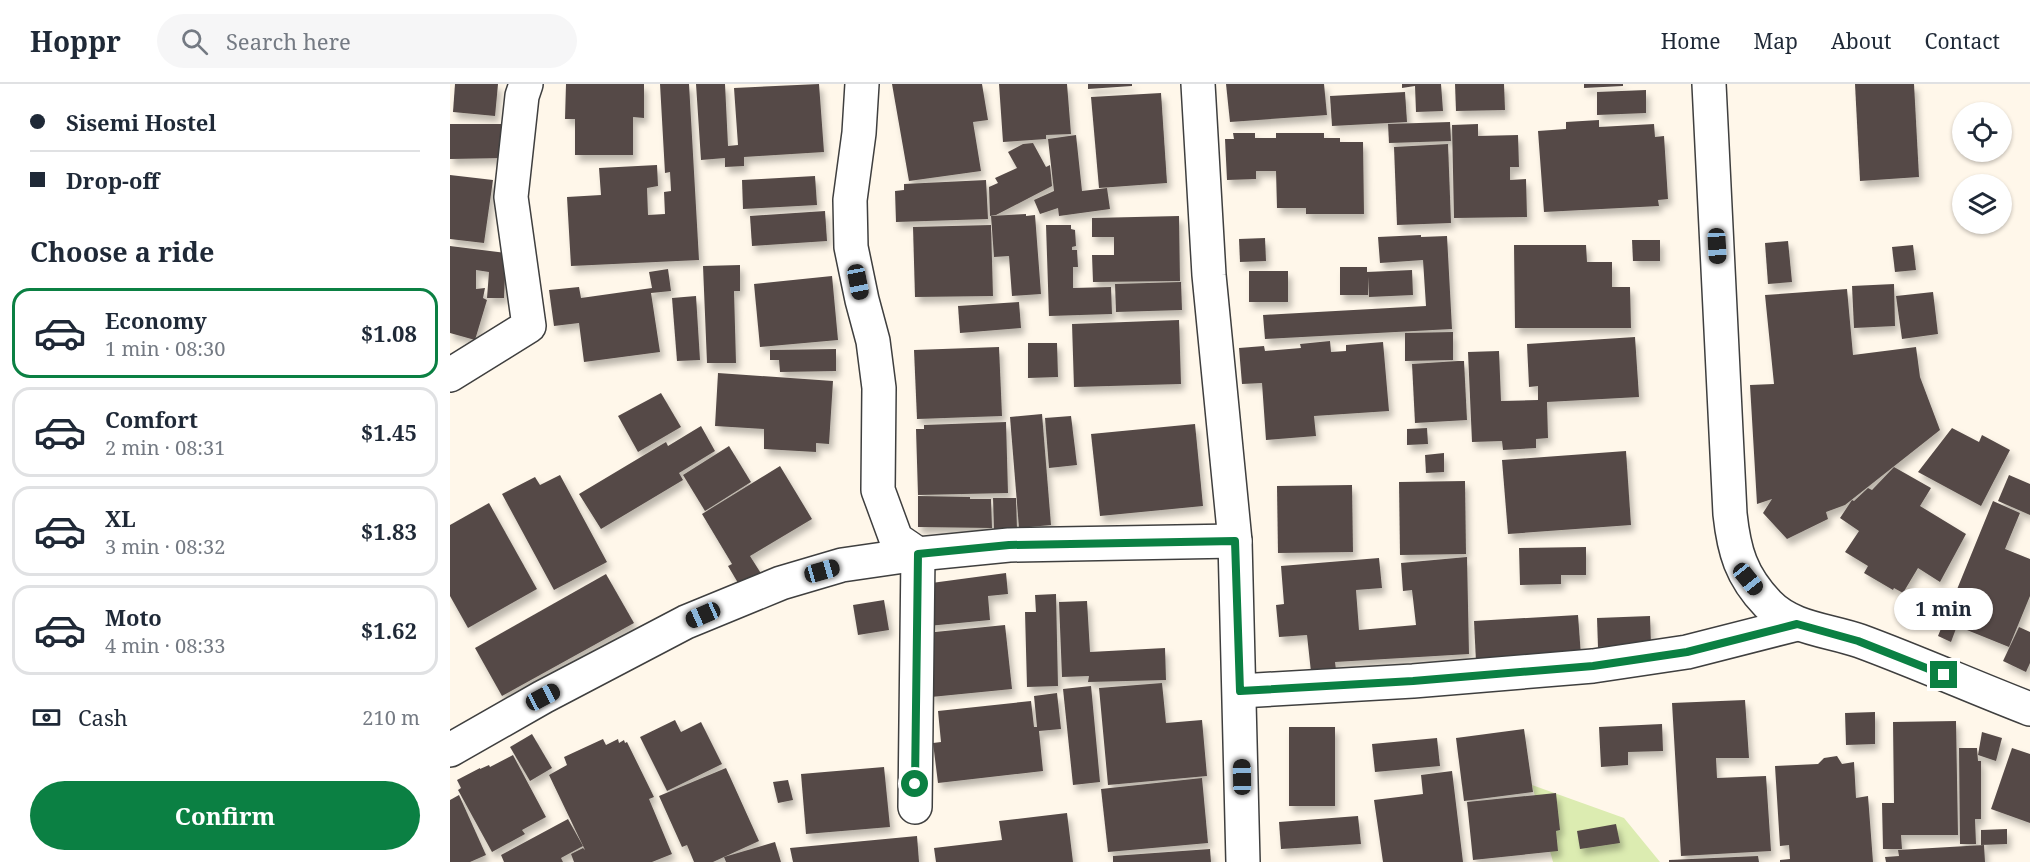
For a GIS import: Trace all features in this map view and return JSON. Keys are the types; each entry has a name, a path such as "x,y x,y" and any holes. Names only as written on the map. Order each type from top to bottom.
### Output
{"street":[{"path":"450,375 529,326 511,197 522,96 526,84"},
{"path":"862,84 859,133 850,200 851,247 873,341 879,388 878,490 896,539 918,554"},
{"path":"1198,84 1209,275 1235,541 1243,862"},
{"path":"1709,84 1730,514 1734,548 1748,579 1769,605 1797,624 1858,641 2030,709"},
{"path":"450,750 543,697 686,622 781,583 842,565 918,554 1009,545 1235,541"},
{"path":"915,807 918,554"},
{"path":"1240,691 1413,681 1593,666 1687,652 1797,624"}],"green space":[{"path":"1532,785 1624,818 1660,862 1553,862"}],"building":[{"path":"455,84 498,84 495,116 453,112"},
{"path":"566,84 644,84 644,118 633,117 633,155 575,155 575,119 565,119"},
{"path":"660,84 689,84 699,260 571,266 567,197 601,195 599,168 657,165 658,186 647,188 648,215 665,214 664,192 671,191 670,172 665,173"},
{"path":"696,84 725,84 728,146 738,145 734,88 819,84 824,152 744,157 744,166 725,167 725,158 701,160"},
{"path":"892,84 982,84 988,120 973,122 981,171 909,181"},
{"path":"999,84 1067,84 1071,134 1046,135 1046,139 1003,142"},
{"path":"1088,84 1132,84 1132,86 1088,89"},
{"path":"1226,84 1324,84 1327,115 1230,122"},
{"path":"1402,84 1441,84 1443,111 1416,112 1415,86 1402,88"},
{"path":"1455,84 1504,84 1505,110 1456,111"},
{"path":"1584,84 1623,84 1623,86 1584,88"},
{"path":"1855,84 1914,84 1919,177 1860,181"},
{"path":"1646,90 1646,113 1597,115 1597,92"},
{"path":"1405,92 1407,122 1332,126 1330,96"},
{"path":"1161,93 1167,183 1099,188 1091,97"},
{"path":"1599,120 1599,127 1654,124 1655,137 1664,136 1668,199 1658,200 1659,206 1544,212 1538,131 1566,129 1566,122"},
{"path":"1450,122 1451,141 1389,143 1388,124"},
{"path":"450,124 504,124 505,158 450,159"},
{"path":"1478,124 1478,136 1518,135 1519,167 1510,167 1510,180 1526,179 1527,217 1454,218 1452,125"},
{"path":"1233,133 1255,133 1255,138 1276,138 1276,133 1324,133 1324,138 1340,138 1340,142 1363,142 1364,214 1306,214 1306,208 1277,208 1276,171 1256,171 1256,179 1227,180 1225,139 1234,139"},
{"path":"1076,135 1082,191 1107,188 1110,209 1059,216 1058,208 1040,214 1034,200 1054,191 1048,139"},
{"path":"1033,143 1046,167 1050,165 1052,186 990,216 989,187 998,183 995,178 1017,168 1008,152 1023,144"},
{"path":"1448,144 1451,223 1397,225 1394,147"},
{"path":"450,175 493,180 484,243 450,239"},
{"path":"815,176 817,205 743,209 742,180"},
{"path":"986,180 988,219 896,222 895,191 904,190 904,184"},
{"path":"825,211 827,241 752,246 750,216"},
{"path":"1026,214 1026,216 1035,215 1041,294 1012,296 1009,256 994,257 991,216"},
{"path":"1179,216 1180,281 1093,282 1092,255 1114,255 1114,237 1092,237 1092,218"},
{"path":"991,225 993,296 915,297 913,227"},
{"path":"1046,225 1071,225 1071,229 1075,230 1076,246 1072,247 1072,250 1077,250 1078,267 1073,267 1073,288 1111,287 1112,314 1049,316"},
{"path":"1421,235 1421,237 1447,236 1452,329 1265,339 1263,315 1426,306 1423,260 1380,263 1378,237"},
{"path":"1265,238 1266,261 1240,262 1239,239"},
{"path":"1632,240 1660,240 1660,261 1633,261"},
{"path":"1788,241 1792,282 1768,284 1765,243"},
{"path":"1514,245 1586,245 1587,262 1612,262 1612,287 1630,287 1631,328 1515,328"},
{"path":"1913,245 1916,270 1895,272 1892,247"},
{"path":"450,246 506,253 504,298 487,298 489,272 476,270 476,289 485,288 483,298 487,300 475,340 450,333"},
{"path":"740,265 740,291 734,291 736,363 707,363 703,266"},
{"path":"1340,267 1367,267 1367,272 1412,270 1413,295 1369,297 1368,277 1368,295 1340,295"},
{"path":"668,269 671,291 651,293 660,352 584,362 579,323 554,326 549,290 579,287 581,298 652,288 649,272"},
{"path":"1249,271 1288,271 1288,302 1249,302"},
{"path":"832,276 838,340 760,347 754,284"},
{"path":"1181,282 1182,310 1116,312 1115,284"},
{"path":"1894,284 1895,326 1854,328 1852,286"},
{"path":"1847,289 1853,355 1916,347 1920,377 1940,430 1845,505 1826,512 1828,519 1787,539 1763,513 1772,499 1757,504 1750,385 1774,384 1765,295"},
{"path":"1933,292 1938,334 1902,339 1896,296"},
{"path":"696,296 700,360 677,361 672,298"},
{"path":"1019,302 1021,328 960,333 958,306"},
{"path":"1179,320 1181,384 1074,387 1072,324"},
{"path":"1453,332 1453,360 1405,361 1405,333"},
{"path":"1635,337 1639,397 1547,402 1548,438 1536,439 1536,448 1503,450 1502,441 1472,442 1468,352 1499,351 1501,401 1538,400 1538,386 1529,387 1527,344"},
{"path":"1330,341 1331,352 1346,351 1346,345 1383,342 1389,411 1314,416 1316,436 1266,440 1262,383 1242,384 1239,348 1264,346 1265,351 1301,348 1300,344"},
{"path":"1028,343 1057,343 1058,377 1028,378"},
{"path":"999,347 1002,416 917,419 914,350"},
{"path":"836,349 836,371 780,372 779,360 770,360 770,350"},
{"path":"1464,361 1467,420 1415,423 1412,364"},
{"path":"718,373 833,381 829,444 816,443 816,452 764,449 764,429 715,426"},
{"path":"661,393 681,427 638,452 618,416"},
{"path":"1042,414 1051,525 1019,528 1010,417"},
{"path":"1071,416 1077,465 1049,468 1045,418"},
{"path":"1006,422 1008,493 918,495 916,429 924,429 924,425"},
{"path":"1195,424 1203,506 1100,516 1091,434"},
{"path":"701,426 715,451 679,473 683,480 601,529 579,494 666,442 668,446"},
{"path":"1427,428 1428,444 1407,445 1407,429"},
{"path":"1952,428 1979,442 1982,435 2010,450 1981,506 1918,472"},
{"path":"729,446 751,482 705,511 683,475"},
{"path":"1626,451 1631,525 1508,534 1502,460"},
{"path":"1444,453 1444,472 1426,473 1425,455"},
{"path":"780,466 812,519 750,556 762,575 741,588 728,566 732,564 702,514"},
{"path":"1894,467 1931,488 1920,506 1966,534 1940,582 1918,568 1903,593 1894,588 1893,590 1864,573 1868,566 1845,552 1859,531 1840,518 1852,500 1854,501 1868,488 1872,490"},
{"path":"560,475 607,562 554,590 502,494 535,477 540,485"},
{"path":"2009,475 2030,484 2030,515 1998,501"},
{"path":"1465,481 1466,554 1400,555 1399,482"},
{"path":"1352,485 1353,552 1278,553 1277,486"},
{"path":"918,496 991,499 992,528 918,527"},
{"path":"993,498 1016,498 1017,529 994,529"},
{"path":"1993,501 2020,513 2005,549 2030,559 2030,596 2009,647 1957,626 1951,642 1938,636"},
{"path":"489,503 537,589 468,628 450,596 450,525"},
{"path":"1586,547 1586,575 1561,575 1561,584 1520,585 1519,548"},
{"path":"1467,557 1469,654 1335,662 1336,670 1311,672 1307,635 1279,637 1276,605 1284,604 1281,566 1379,558 1382,588 1356,590 1359,630 1416,625 1412,590 1403,591 1401,563"},
{"path":"1006,573 1008,594 988,596 990,620 928,626 924,584"},
{"path":"606,574 634,623 502,696 475,648"},
{"path":"1056,594 1058,686 1027,687 1025,612 1036,612 1035,595"},
{"path":"884,600 889,630 858,635 853,605"},
{"path":"1087,601 1090,652 1165,648 1166,680 1088,682 1089,676 1062,677 1059,602"},
{"path":"1578,615 1581,656 1476,662 1474,621"},
{"path":"1650,616 1651,645 1598,647 1597,618"},
{"path":"1005,625 1012,689 931,697 925,633"},
{"path":"2019,627 2030,632 2030,663 2026,672 2003,661"},
{"path":"1162,683 1166,723 1202,720 1207,776 1108,785 1099,688"},
{"path":"1091,686 1100,782 1073,785 1063,689"},
{"path":"1057,693 1061,729 1039,731 1043,771 938,783 933,743 941,742 938,711 1031,701 1034,727 1037,727 1034,696"},
{"path":"1745,700 1749,758 1716,758 1717,778 1766,776 1771,851 1681,856 1672,703"},
{"path":"1875,712 1875,744 1846,745 1845,713"},
{"path":"675,720 681,732 701,722 722,764 667,791 640,737"},
{"path":"1956,721 1958,835 1901,835 1902,849 1883,849 1882,803 1894,803 1893,722"},
{"path":"1662,724 1663,751 1628,752 1628,765 1601,767 1599,727"},
{"path":"1289,727 1335,727 1335,806 1289,806"},
{"path":"1524,729 1533,792 1464,801 1456,738"},
{"path":"1982,732 2002,738 1996,761 1978,755"},
{"path":"532,734 552,768 530,781 510,747"},
{"path":"1437,738 1440,766 1375,772 1372,744"},
{"path":"603,739 606,745 618,739 619,743 624,740 625,743 627,742 654,797 649,799 672,854 652,862 574,862 571,854 583,848 585,850 549,775 567,765 564,757"},
{"path":"1959,748 1977,748 1978,761 1981,761 1981,819 1975,819 1976,844 1960,844"},
{"path":"2012,748 2030,754 2030,823 1991,809"},
{"path":"513,755 546,817 522,830 525,834 492,852 458,790 461,788 457,780"},
{"path":"1837,756 1842,764 1854,762 1856,798 1868,796 1873,862 1780,862 1780,860 1790,859 1789,845 1780,846 1775,766 1818,764 1824,758"},
{"path":"884,767 890,827 806,834 801,774"},
{"path":"726,768 759,841 713,862 694,862 687,845 682,847 659,796"},
{"path":"1452,771 1463,862 1383,862 1374,800 1423,794 1421,775"},
{"path":"1202,778 1208,843 1108,852 1101,789"},
{"path":"788,780 793,800 778,803 773,782"},
{"path":"1556,793 1560,830 1556,831 1558,851 1473,860 1467,802"},
{"path":"459,795 486,855 470,862 450,862 450,800"},
{"path":"1067,813 1073,862 936,862 934,848 1002,840 999,821"},
{"path":"1358,816 1361,844 1281,849 1279,822"},
{"path":"568,819 583,846 561,858 563,862 504,862 501,855"},
{"path":"1616,824 1620,843 1580,849 1577,831"},
{"path":"2007,829 2007,844 1981,845 1981,830"},
{"path":"917,836 919,862 793,862 790,848"},
{"path":"775,842 781,862 726,862 724,857"},
{"path":"1984,845 1985,862 1886,862 1885,857 1899,856 1898,850"},
{"path":"1210,849 1211,862 1113,862 1113,856"},
{"path":"1758,856 1759,862 1669,862 1669,860"}],"route":[{"path":"915,784 918,554 1009,545 1235,541 1240,691 1413,681 1593,666 1687,652 1797,624 1858,641 1944,675"}]}
